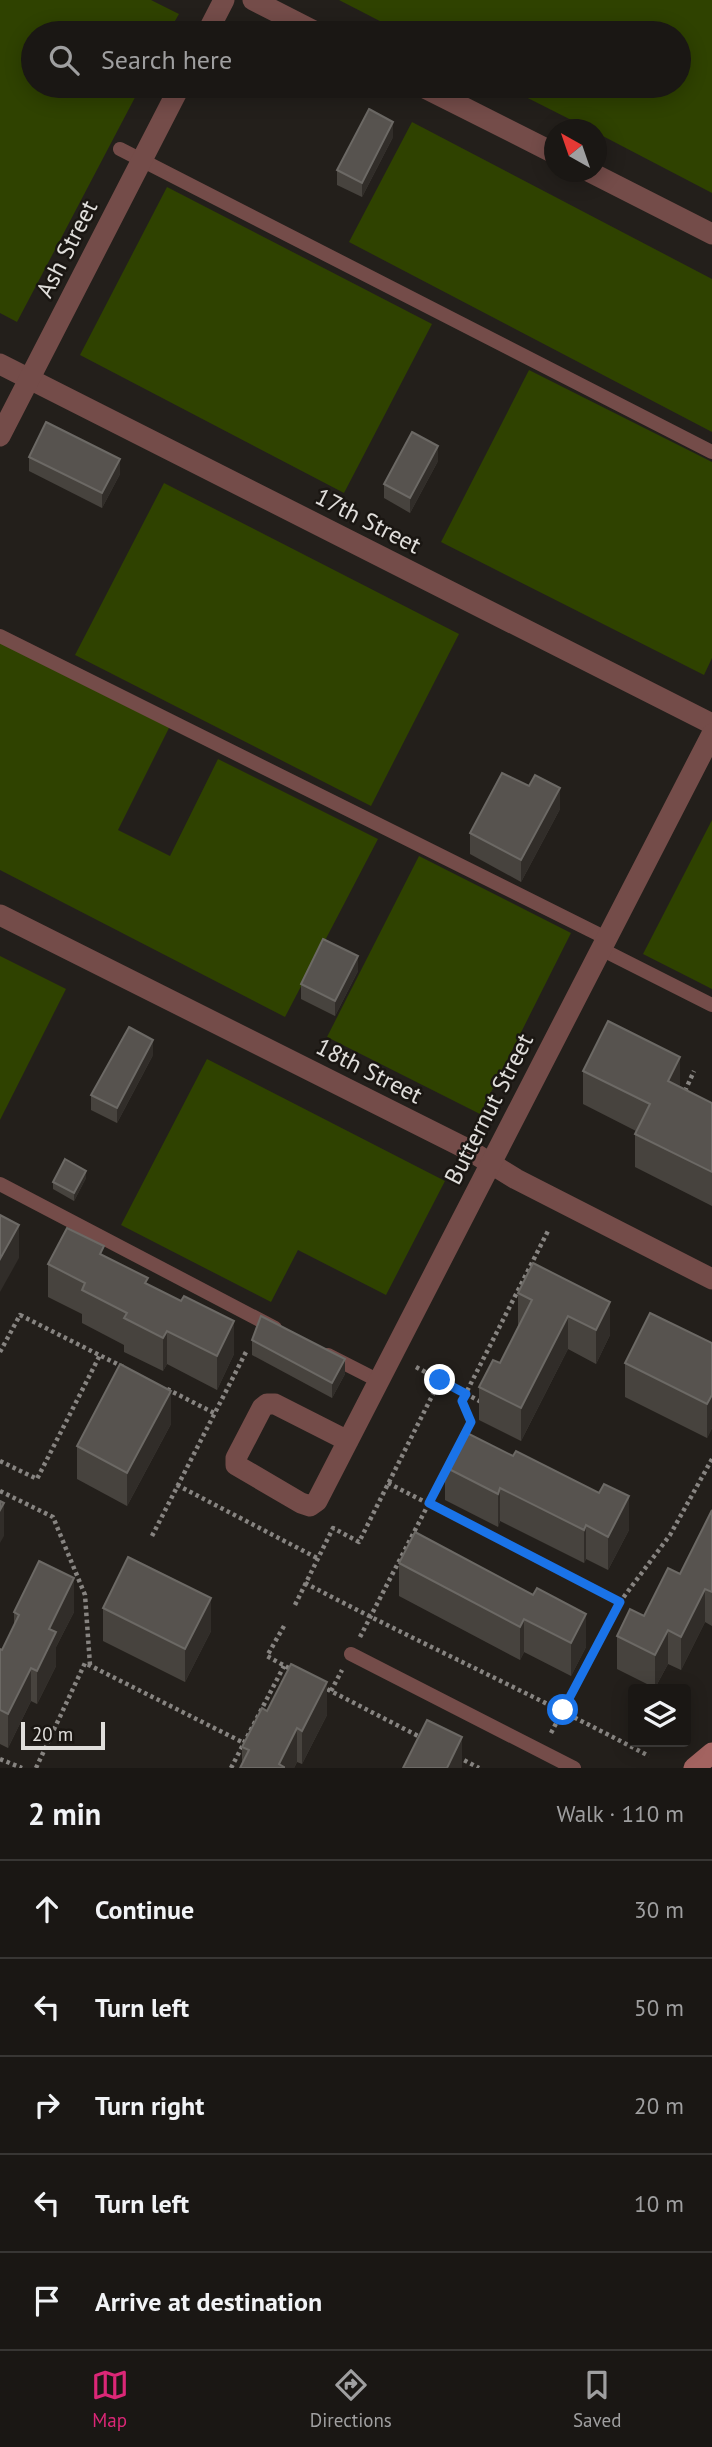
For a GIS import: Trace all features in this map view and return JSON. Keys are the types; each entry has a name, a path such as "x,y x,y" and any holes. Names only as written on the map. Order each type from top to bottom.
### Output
{"street":[{"path":"213,21 224,0"},
{"path":"253,0 294,21"},
{"name":"Ash Street","path":"0,436 174,98"},
{"path":"445,98 544,148"},
{"path":"607,181 712,234"},
{"name":"17th Street","path":"0,364 712,724"},
{"name":"Butternut Street","path":"348,1441 275,1404 267,1404 261,1408 236,1458 236,1465 310,1506 317,1501 348,1441 379,1381 491,1164 603,944 712,734"},
{"name":"18th Street","path":"0,915 468,1150 712,1279"},
{"path":"694,1768 712,1753"}],"lane":[{"path":"120,149 712,452"},
{"path":"0,636 603,944 712,1004"},
{"path":"0,1184 289,1334"},
{"path":"313,1347 379,1381"},
{"path":"351,1654 574,1768"}],"path":[{"path":"693,1096 683,1091 694,1072"},
{"path":"459,1445 471,1422 462,1401 549,1229"},
{"path":"0,1352 20,1315 134,1373"},
{"path":"152,1536 246,1352"},
{"path":"0,1461 37,1479 100,1355"},
{"path":"416,1367 487,1405"},
{"path":"295,1605 333,1528 359,1542 440,1380"},
{"path":"157,1384 214,1413"},
{"path":"351,1654 453,1457"},
{"path":"551,1733 620,1602 670,1535 712,1459"},
{"path":"388,1483 620,1602"},
{"path":"177,1485 317,1558"},
{"path":"0,1491 53,1517 85,1595 90,1665"},
{"path":"305,1583 369,1617 563,1710 649,1756"},
{"path":"284,1626 267,1656 296,1672"},
{"path":"36,1768 85,1663 244,1743"},
{"path":"231,1768 284,1666"},
{"path":"319,1685 430,1742"},
{"path":"454,1755 479,1768"},
{"path":"0,1759 22,1768"}],"green space":[{"path":"0,0 151,0 179,14 175,21 21,21 21,98 135,98 17,322 0,313"},
{"path":"339,0 712,0 712,193 607,138 607,119 569,119 528,98 691,98 691,21 380,21"},
{"path":"412,122 712,279 712,432 349,242"},
{"path":"167,187 432,324 344,493 80,355"},
{"path":"529,370 712,462 712,658 704,675 441,542"},
{"path":"164,483 459,634 371,806 75,655"},
{"path":"0,641 170,726 118,830 170,856 218,759 378,839 285,1017 0,870"},
{"path":"712,820 712,989 643,954"},
{"path":"419,856 571,933 480,1114 327,1037"},
{"path":"0,956 66,989 0,1120"},
{"path":"207,1059 445,1181 386,1295 298,1250 271,1302 121,1225"}],"building":[{"path":"369,109 393,122 362,183 337,170"},
{"path":"46,422 120,459 102,493 29,457"},
{"path":"412,432 438,446 410,498 384,484"},
{"path":"502,773 529,786 535,775 560,788 521,860 470,833"},
{"path":"323,939 358,956 335,1001 301,984"},
{"path":"608,1021 680,1057 668,1081 712,1103 712,1172 635,1134 650,1104 583,1071"},
{"path":"129,1027 153,1040 117,1108 91,1095"},
{"path":"65,1159 86,1171 74,1193 53,1182"},
{"path":"0,1215 19,1225 0,1259"},
{"path":"67,1228 104,1246 100,1254 148,1278 145,1283 181,1301 184,1296 234,1321 217,1356 167,1331 163,1338 124,1318 127,1313 82,1290 85,1283 48,1264"},
{"path":"533,1263 610,1302 596,1330 568,1316 521,1408 479,1387 493,1360 500,1363 532,1300 518,1293"},
{"path":"650,1313 712,1343 712,1395 707,1404 625,1363"},
{"path":"261,1316 345,1359 332,1383 252,1340"},
{"path":"120,1364 171,1391 127,1473 77,1446"},
{"path":"463,1431 513,1456 516,1451 599,1493 604,1484 629,1496 608,1537 586,1525 584,1530 500,1488 498,1494 445,1467"},
{"path":"712,1510 712,1592 705,1589 681,1637 668,1630 655,1655 617,1636 630,1609 644,1616 668,1568 680,1574"},
{"path":"415,1532 533,1595 537,1588 586,1614 571,1643 524,1619 520,1627 399,1563"},
{"path":"128,1557 211,1598 185,1649 103,1608"},
{"path":"39,1561 74,1578 49,1629 56,1632 37,1671 31,1668 8,1714 0,1710 0,1649 2,1650 19,1615 14,1612"},
{"path":"291,1664 327,1682 302,1731 297,1728 279,1764 284,1768 240,1768 249,1750 242,1747 262,1708 267,1711"},
{"path":"427,1720 462,1737 447,1768 403,1768"}],"route":[{"path":"440,1380 466,1394 462,1401 471,1422 429,1503 620,1602 563,1710"}]}
